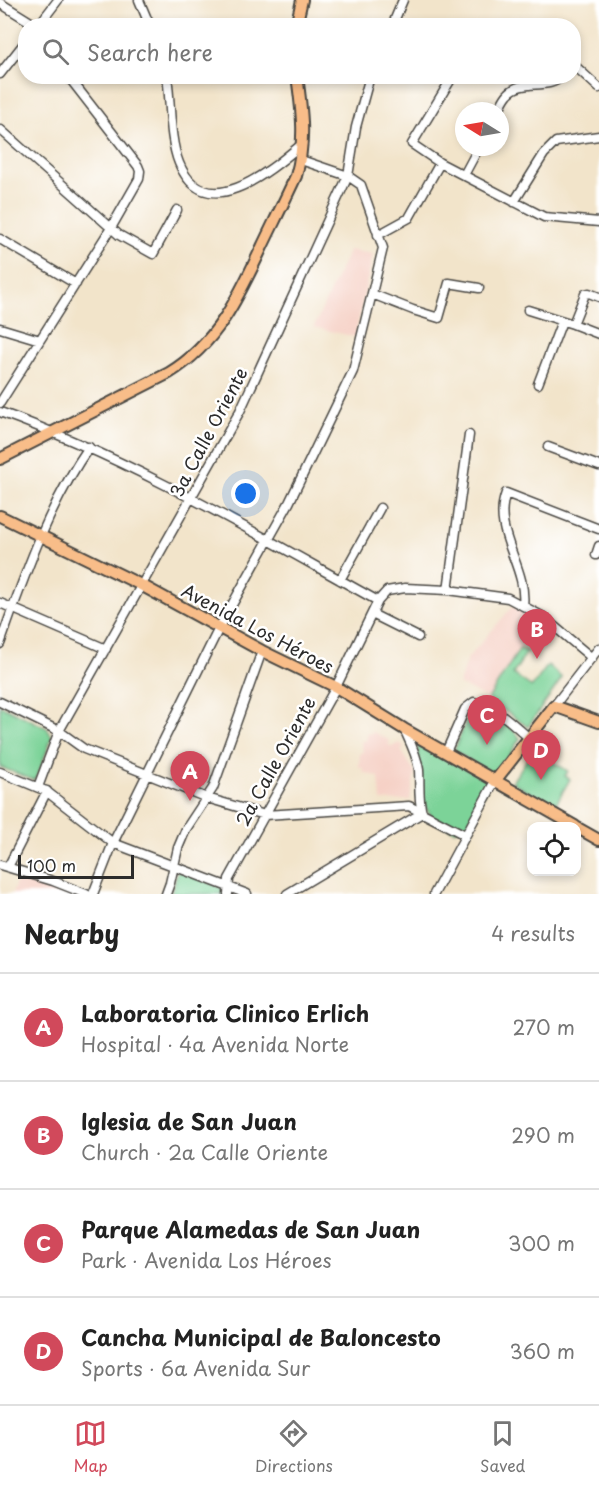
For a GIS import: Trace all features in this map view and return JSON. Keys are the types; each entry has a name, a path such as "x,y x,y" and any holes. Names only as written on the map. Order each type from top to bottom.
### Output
{"main road":[{"path":"298,18 302,0"},
{"path":"0,459 182,365 212,337 249,275 290,190 301,160 303,116 298,84"},
{"name":"Avenida Los Héroes","path":"0,516 141,585 262,651 336,687 404,729 567,822"},
{"path":"495,781 554,706 599,722"},
{"name":"Avenida Los Héroes","path":"581,830 599,840"}],"street":[{"path":"43,18 58,0"},
{"path":"139,0 147,18"},
{"path":"395,18 403,0"},
{"path":"0,3 24,18"},
{"path":"0,74 18,52"},
{"path":"581,72 599,88"},
{"path":"0,403 111,228 139,179 138,166 74,84"},
{"path":"168,84 176,152 179,163 195,187 215,192 236,190 275,167 303,144"},
{"name":"3a Calle Oriente","path":"38,787 59,731 240,411 348,176 356,127 368,84"},
{"path":"448,84 412,144 440,163 544,217 599,222"},
{"path":"503,102 507,95 518,86 537,84"},
{"path":"1,130 119,235 153,254 177,210"},
{"path":"514,201 544,154 556,142 599,136"},
{"path":"464,175 474,156"},
{"path":"93,894 113,843 219,628 289,503 353,371 382,248 361,185 348,176 301,160"},
{"path":"378,235 409,218 440,163"},
{"path":"0,239 76,284"},
{"path":"372,294 439,318 450,282 479,288"},
{"path":"573,324 585,294 589,293 599,297"},
{"path":"528,310 599,334"},
{"path":"538,384 562,321"},
{"path":"0,327 40,340"},
{"path":"0,412 89,447 192,498 378,602 387,591 405,588 448,590 508,598 542,616 592,658"},
{"path":"448,590 469,435"},
{"path":"0,644 42,536 69,475 89,447"},
{"path":"548,447 599,466"},
{"path":"523,606 525,594 503,524 502,504 506,493 599,529"},
{"path":"339,580 380,508"},
{"name":"2a Calle Oriente","path":"228,890 229,879 336,687 378,602"},
{"path":"0,603 106,649"},
{"path":"372,614 418,637"},
{"path":"554,706 599,648"},
{"path":"166,894 178,848 186,829 213,788 262,651"},
{"path":"0,702 59,731 84,749 207,798 265,815 405,806 465,835"},
{"path":"446,752 465,709 474,702 487,705 502,714 530,738"},
{"path":"404,729 416,755 418,796 422,813"},
{"path":"0,772 47,791 113,843 228,890 248,894"},
{"path":"434,894 495,781"},
{"path":"47,791 4,866 86,894"},
{"path":"287,894 422,813"}],"shaded area":[{"path":"349,250 373,254 355,337 314,327"},
{"path":"513,606 539,620 488,699 459,684 467,659"},
{"path":"373,732 390,741 388,744 391,746 400,743 405,748 401,750 415,773 410,800 381,801 379,777 363,772 363,768 359,767 360,753 363,752 361,741 366,741 368,733"},
{"path":"19,875 64,891 63,894 12,894"}],"green space":[{"path":"520,648 527,652 513,674 532,687 548,665 562,678 528,727 488,699"},
{"path":"0,705 47,728 52,737 37,777 33,780 0,767"},
{"path":"474,707 494,714 520,738 499,772 487,771 454,751 470,711"},
{"path":"416,742 487,780 485,791 468,823 455,831 433,819 422,802 421,768"},
{"path":"532,752 540,759 543,756 568,771 565,776 570,779 554,807 512,782"},
{"path":"178,870 225,889 224,894 171,894"}],"place":[{"name":"Iglesia de San Juan","path":"537,659"},
{"name":"Parque Alamedas de San Juan","path":"487,745"},
{"name":"Cancha Municipal de Baloncesto","path":"541,780"},
{"name":"Laboratoria Clinico Erlich","path":"190,801"}]}
